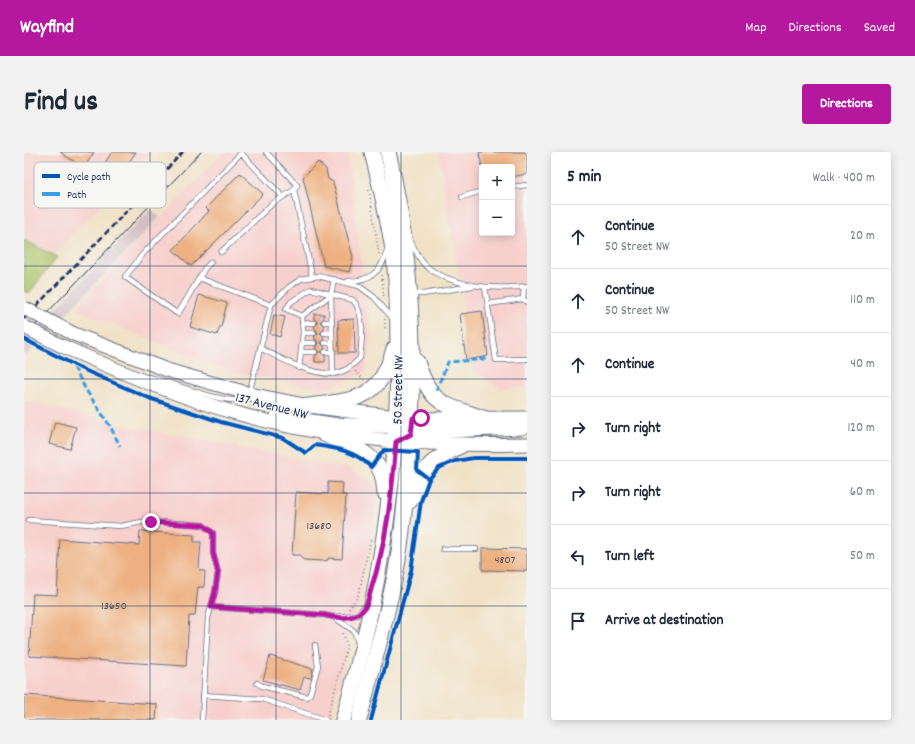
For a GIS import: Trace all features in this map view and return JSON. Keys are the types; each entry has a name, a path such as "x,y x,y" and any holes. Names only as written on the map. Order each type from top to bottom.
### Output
{"main road":[{"name":"50 Street NW","path":"359,720 395,576 404,517 396,280 387,220 372,152"},
{"name":"50 Street NW","path":"343,720 360,661 379,566 402,432 413,418 411,294 403,228 388,152"},
{"name":"137 Avenue NW","path":"24,308 74,334 167,370 250,394 309,406 402,432 462,445 527,444"},
{"name":"137 Avenue NW","path":"24,327 62,346 160,388 241,415 324,434 402,432"},
{"path":"309,406 354,400 366,394 385,373 391,360 398,329"},
{"path":"413,351 423,380 436,398 450,408 486,419"},
{"path":"241,415 269,414 332,424 402,432 521,428 527,426"},
{"path":"413,418 527,418"},
{"path":"324,434 359,449 375,463 381,472 388,508"},
{"path":"404,517 421,474 436,459 462,445"}],"lane":[{"path":"221,252 282,196 294,190 297,185 266,152"},
{"path":"211,262 199,278 178,314 125,276 143,254 241,154 282,196"},
{"path":"515,187 527,185"},
{"path":"294,190 312,276"},
{"path":"462,197 479,193"},
{"path":"345,281 361,281 379,270 384,262 387,250 387,220"},
{"path":"403,228 426,266 451,279 473,286 525,286 525,300 488,304"},
{"path":"122,372 158,378 225,399 241,400 248,398 271,305 289,287 301,279 312,276 345,281 359,286 374,297 398,329"},
{"path":"199,278 271,305"},
{"path":"333,374 331,295 334,279"},
{"path":"396,280 406,292 411,294 424,294 473,286"},
{"path":"485,287 496,360 527,359"},
{"path":"260,348 299,368 317,374 333,374 343,372 351,367 360,358 361,320 357,304 353,300 331,295 312,288 300,294 286,309 302,316"},
{"path":"302,316 331,295"},
{"path":"299,368 302,343 302,316"},
{"path":"324,322 332,322"},
{"path":"302,324 314,323"},
{"path":"302,333 314,333"},
{"path":"324,333 332,333"},
{"path":"302,343 314,343"},
{"path":"325,343 332,343"},
{"path":"300,352 315,352"},
{"path":"325,352 332,352"},
{"path":"29,520 121,526 148,521 207,526 214,535 213,553 218,568 216,588 208,618 202,720"},
{"path":"443,549 476,549"},
{"path":"211,607 334,617 357,615 366,606 379,566"},
{"path":"334,617 345,624 356,635 360,661"},
{"path":"257,682 262,686 307,697 310,694 318,666 316,645"},
{"path":"203,695 262,699 326,720"}],"path":[{"path":"347,617 349,609 358,596 372,536"},
{"path":"326,720 347,647 343,632 345,624"}],"shaded area":[{"path":"24,152 153,152 143,162 34,162 34,208 98,208 30,277 24,274"},
{"path":"223,152 347,152 371,340 365,373 323,389 227,371 75,309"},
{"path":"439,152 527,152 527,387 500,388 474,371"},
{"path":"151,209 160,217 24,357 24,342"},
{"path":"24,400 132,427 346,468 366,477 379,491 360,597 330,720 24,720"}],"green space":[{"path":"24,240 57,257 29,293 24,291"}],"building":[{"path":"60,152 94,152 88,162 75,162"},
{"path":"112,152 136,152 129,162 105,162"},
{"path":"479,152 527,152 527,174 515,176 515,164 481,164"},
{"path":"318,162 326,169 328,179 333,182 353,257 349,272 324,266 303,177"},
{"path":"240,173 263,194 191,266 173,250 209,211 206,208"},
{"path":"199,295 227,303 221,327 217,335 190,327"},
{"path":"482,311 488,356 466,360 460,314"},
{"path":"314,314 324,314 324,318 320,322 324,326 324,329 320,333 324,337 321,343 325,348 321,352 325,356 325,362 315,362 315,356 319,352 315,348 318,343 314,337 318,333 314,327 318,323 314,319"},
{"path":"274,315 285,317 280,337 270,334"},
{"path":"354,319 355,353 339,353 338,320"},
{"path":"55,422 76,427 70,449 49,444"},
{"path":"328,482 343,483 342,495 346,495 342,559 328,558 328,560 323,561 304,560 301,558 301,555 292,555 296,492 328,494"},
{"path":"140,531 194,535 194,542 201,542 199,567 200,571 205,571 204,587 198,587 195,616 189,616 186,666 29,656 33,594 57,595 60,539 139,545"},
{"path":"482,548 527,549 527,571 482,570"},
{"path":"270,656 313,669 311,678 304,677 300,690 263,680"},
{"path":"24,695 157,704 156,720 24,720"}],"tram line":[{"path":"166,189 201,152"},
{"path":"24,337 147,208"}],"railway":[{"path":"166,170 183,152"},
{"path":"24,319 130,208"}],"marked path":[{"path":"436,391 448,362 487,359"},
{"path":"74,367 86,390 110,426 120,446"}],"cycle path":[{"path":"24,339 84,370 149,398 221,422 283,438 306,453 315,445 331,447 359,457 371,467 384,450 418,452 417,470 429,479"},
{"path":"371,720 411,571 421,501 429,479 439,468 455,461 474,458 527,458"}],"route":[{"path":"151,522 203,525 207,526 213,533 213,553 218,572 211,607 334,617 349,617 357,615 364,610 366,606 379,566 385,537 396,442 411,434 413,418 421,418"}]}
